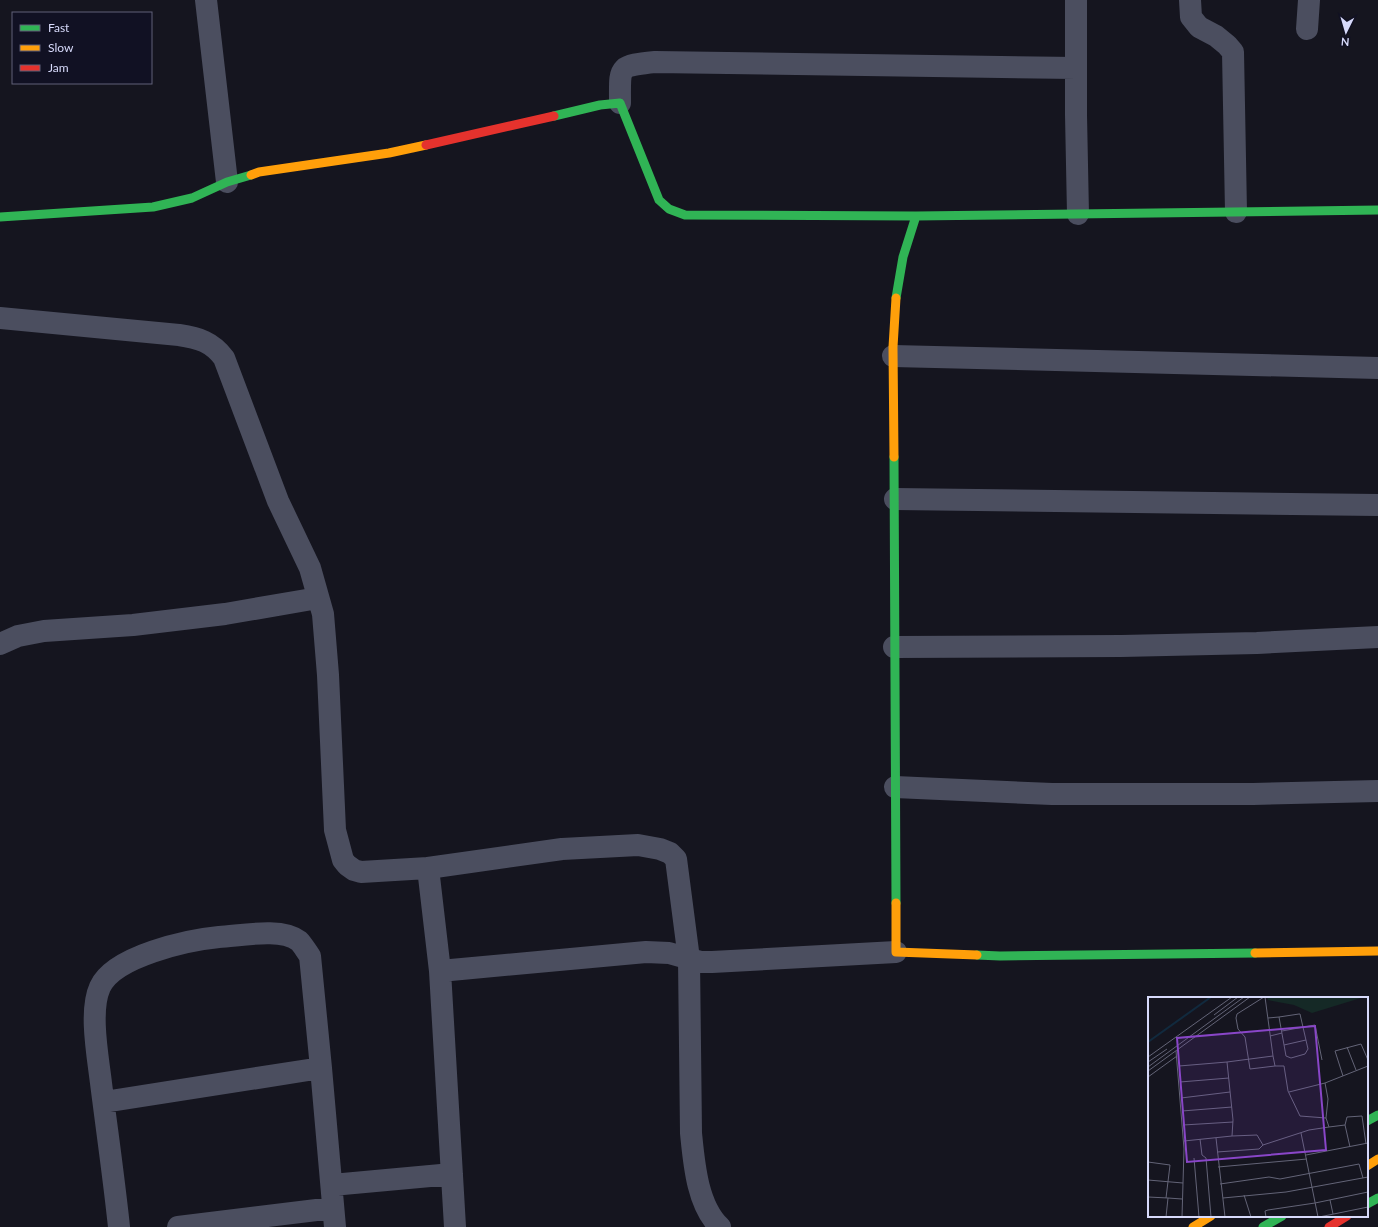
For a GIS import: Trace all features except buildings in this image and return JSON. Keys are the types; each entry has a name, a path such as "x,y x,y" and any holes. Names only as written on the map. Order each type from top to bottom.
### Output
{"street":[{"path":"206,0 227,182"},
{"path":"1076,0 1078,214"},
{"path":"1190,0 1191,17 1199,27 1216,36 1233,52 1236,212"},
{"path":"1307,29 1309,0"},
{"path":"1076,68 640,63 626,67 622,71 620,76 620,103 659,200 669,209 685,214 916,216 1378,210"},
{"path":"0,217 153,207 192,198 227,182 259,172 389,153 600,105 620,103"},
{"path":"896,952 894,647 895,499 892,376 895,309 903,257 916,216"},
{"path":"0,318 198,338 212,345 224,358 278,501 310,568 323,614 335,830 343,860 347,865 354,870 361,872 428,868 562,849 638,845 660,849 670,853 676,859 689,959 691,1133 693,1157 697,1179 707,1208 720,1227"},
{"path":"893,356 1378,368"},
{"path":"895,499 1378,505"},
{"path":"0,644 18,636 44,631 141,624 225,614 318,598"},
{"path":"894,647 1121,646 1257,643 1378,637"},
{"path":"895,787 1052,794 1253,794 1378,790"},
{"path":"428,868 440,971 455,1227"},
{"path":"119,1227 98,1058 95,1004 100,986 110,974 128,962 162,948 212,938 266,934 289,936 300,942 310,956 334,1217 178,1227"},
{"path":"440,971 646,952 669,953 701,962 712,962 896,952 1000,956 1378,951"},
{"path":"104,1102 321,1068"},
{"path":"1368,1120 1378,1114"},
{"path":"1368,1165 1378,1159"},
{"path":"332,1185 452,1174"},
{"path":"1368,1203 1378,1198"},
{"path":"1193,1227 1209,1217"},
{"path":"1263,1227 1280,1217"},
{"path":"1329,1227 1346,1217"}],"traffic: fast":[{"path":"554,116 600,105 620,103 659,200 669,209 685,215 916,216"},
{"path":"0,217 153,207 192,198 227,182 251,175"},
{"path":"896,298 903,257 916,216 1378,210"},
{"path":"894,457 896,903"},
{"path":"977,955 1255,953"},
{"path":"1368,1120 1378,1115"},
{"path":"1368,1203 1378,1198"},
{"path":"1263,1227 1280,1217"}],"traffic: slow":[{"path":"251,175 259,172 389,153 426,145"},
{"path":"894,457 893,347 896,298"},
{"path":"896,903 896,952 977,955"},
{"path":"1255,953 1378,951"},
{"path":"1368,1165 1378,1159"},
{"path":"1193,1227 1209,1217"}],"traffic: jam":[{"path":"426,145 554,116"},
{"path":"1329,1227 1345,1217"}]}
